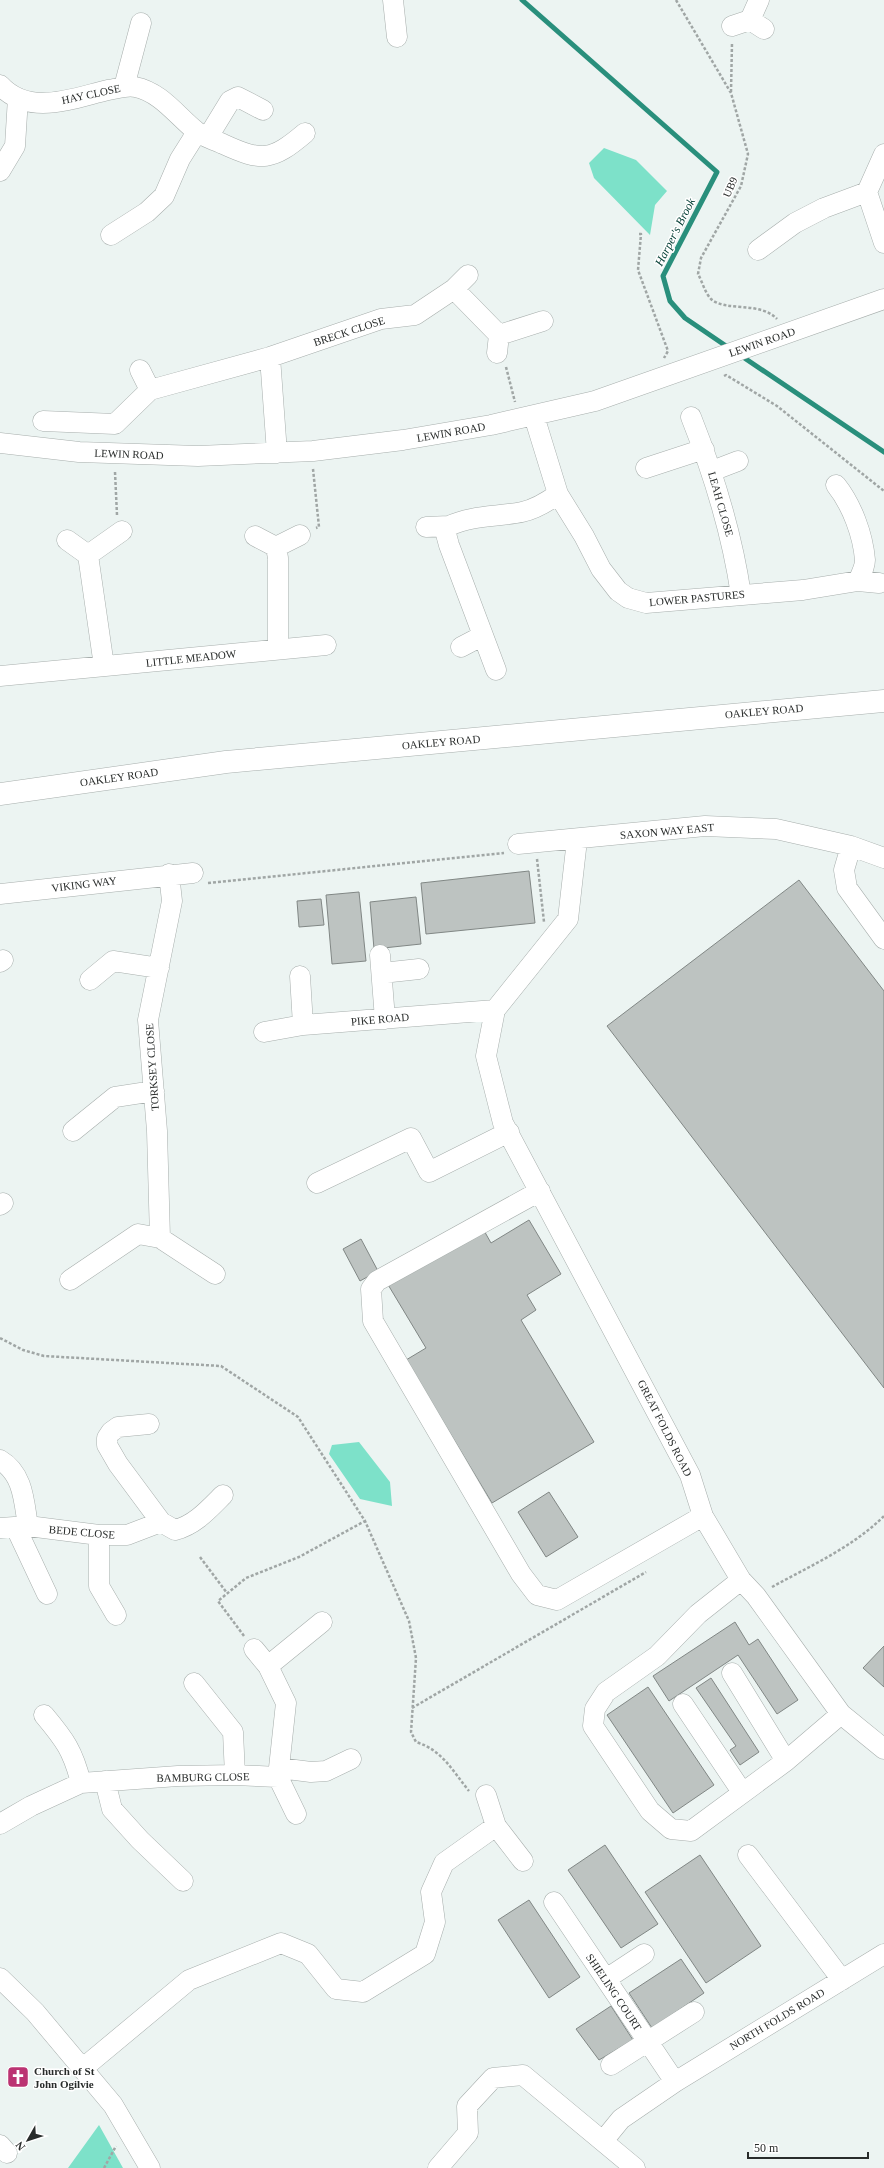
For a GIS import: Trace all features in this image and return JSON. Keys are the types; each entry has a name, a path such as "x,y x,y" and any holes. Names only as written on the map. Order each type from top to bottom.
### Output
{"main road":[{"name":"OAKLEY ROAD","path":"0,794 226,762 884,701"}],"street":[{"path":"393,0 397,37"},
{"path":"749,25 759,0"},
{"path":"124,87 141,24"},
{"name":"HAY CLOSE","path":"0,85 7,92 27,102 45,104 134,86 152,93 203,135 241,152 257,156 273,156 291,145 305,133"},
{"path":"111,235 147,212 164,196 180,159 203,135 230,101 238,97 263,110"},
{"path":"0,171 15,146 18,98"},
{"path":"884,154 867,192 884,243"},
{"path":"758,250 795,223 824,208 867,192"},
{"name":"BRECK CLOSE","path":"43,422 115,424 150,390 270,357 381,319 415,315 454,289 468,275"},
{"path":"454,289 498,344 543,321"},
{"name":"LEWIN ROAD","path":"0,443 79,452 198,456 277,453 403,440 534,416 595,401 884,299"},
{"path":"270,357 277,453"},
{"path":"140,370 150,390"},
{"name":"LOWER PASTURES","path":"534,416 558,494 584,536 601,569 618,591 628,598 646,603 803,590 858,581 879,583"},
{"name":"LEAH CLOSE","path":"691,417 712,471 736,560 742,595"},
{"path":"646,468 704,449"},
{"path":"712,471 738,461"},
{"path":"836,485 847,502 860,536 865,562 858,581"},
{"path":"426,527 449,526 465,520 523,512 542,505 558,494"},
{"path":"449,526 446,534 449,545 496,670"},
{"path":"88,555 122,532"},
{"path":"276,547 300,535"},
{"path":"255,536 276,547"},
{"path":"67,540 88,555 104,666"},
{"path":"276,547 278,558 278,649"},
{"path":"461,647 482,636"},
{"name":"LITTLE MEADOW","path":"0,676 326,645"},
{"name":"SAXON WAY EAST","path":"522,846 706,826 776,829 851,846 884,858"},
{"path":"495,1010 568,919 578,840"},
{"path":"851,846 844,870 847,888 884,940"},
{"name":"VIKING WAY","path":"0,894 169,874 193,873"},
{"name":"TORKSEY CLOSE","path":"160,1238 154,1091 148,1020 172,901 169,874"},
{"path":"90,980 113,961 159,968"},
{"path":"385,1019 381,964 419,969"},
{"path":"300,976 303,1025"},
{"name":"PIKE ROAD","path":"264,1032 303,1025 495,1010"},
{"name":"GREAT FOLDS ROAD","path":"495,1010 486,1056 506,1128 690,1475 703,1516 741,1580 756,1596 841,1714 884,1749"},
{"path":"73,1131 115,1097 154,1091"},
{"path":"317,1183 411,1138 429,1172 506,1128"},
{"path":"540,1191 377,1281 370,1289 374,1321 521,1574 537,1594 557,1600 703,1516"},
{"path":"70,1280 138,1234 160,1238 215,1274"},
{"path":"148,1424 118,1427 111,1432 107,1445 118,1464 161,1522 175,1530 183,1528 199,1518 223,1495"},
{"path":"0,1460 11,1471 22,1487 15,1528 47,1594"},
{"name":"BEDE CLOSE","path":"15,1528 99,1535 127,1535 161,1522"},
{"path":"99,1535 99,1586 116,1615"},
{"path":"741,1580 698,1614 657,1656 606,1692 595,1709 593,1726 650,1811 671,1829 691,1831 786,1761 841,1714"},
{"path":"268,1666 322,1622"},
{"path":"254,1649 268,1666 286,1702 278,1773 296,1814"},
{"path":"732,1673 786,1761"},
{"path":"194,1683 233,1732 235,1775"},
{"path":"683,1704 742,1792"},
{"path":"44,1715 63,1738 75,1759 81,1783"},
{"name":"BAMBURG CLOSE","path":"0,1824 31,1806 81,1783 178,1776 326,1771 350,1759"},
{"path":"105,1781 112,1809 140,1840 183,1881"},
{"path":"486,1795 496,1826 523,1861"},
{"path":"82,2069 189,1980 281,1943 308,1954 336,1989 363,1992 425,1954 435,1922 431,1892 444,1864 496,1826"},
{"path":"748,1855 842,1980"},
{"name":"SHIELING COURT","path":"554,1902 648,2042 673,2084"},
{"path":"606,1980 644,1954"},
{"name":"NORTH FOLDS ROAD","path":"603,2141 630,2112 884,1954"},
{"path":"3,1988 35,2012 113,2105 150,2168"},
{"path":"611,2065 694,2012"},
{"path":"438,2168 468,2133 467,2106 493,2078 523,2075 635,2168"}],"path":[{"name":"UB9","path":"676,0 731,93 748,154 741,186 701,258 698,274 711,298 719,303 771,313 778,320 784,335"},
{"path":"731,93 749,25"},
{"path":"639,234 638,270 668,351 659,361"},
{"path":"498,344 504,360 515,402"},
{"path":"719,377 726,375 777,406 884,491"},
{"path":"300,535 299,532 319,527 313,469"},
{"path":"115,472 117,521 122,532"},
{"path":"193,873 192,885 522,846 544,926 555,936"},
{"path":"0,1338 23,1350 44,1356 221,1366 298,1417 365,1521 408,1621 416,1658 411,1709 411,1732 416,1742 429,1746 439,1752 474,1798 481,1790 486,1795"},
{"path":"756,1596 828,1557 871,1529 884,1516"},
{"path":"254,1649 218,1601 246,1578 299,1557 365,1521"},
{"path":"200,1557 227,1593"},
{"path":"411,1709 647,1571"},
{"path":"104,2168 126,2128"}],"green space":[{"path":"604,148 636,160 667,191 655,205 650,235 594,178 589,163"},
{"path":"359,1442 390,1482 392,1506 360,1499 329,1454 332,1445"},
{"path":"99,2125 123,2168 68,2168"}],"building":[{"path":"529,871 535,923 426,934 421,883"},
{"path":"799,880 884,991 884,1388 607,1026"},
{"path":"359,892 366,961 332,964 326,895"},
{"path":"416,897 421,944 374,949 370,902"},
{"path":"321,899 324,925 299,927 297,901"},
{"path":"529,1220 561,1274 527,1295 536,1310 521,1320 594,1442 492,1503 406,1360 426,1348 387,1283 482,1227 491,1243"},
{"path":"361,1239 378,1271 360,1281 343,1249"},
{"path":"549,1492 578,1537 546,1557 518,1512"},
{"path":"735,1622 749,1645 758,1639 798,1700 777,1714 738,1655 669,1701 653,1676"},
{"path":"884,1646 884,1687 863,1668"},
{"path":"711,1678 759,1752 740,1765 730,1750 736,1746 696,1688"},
{"path":"648,1687 714,1785 673,1813 607,1715"},
{"path":"605,1845 658,1924 621,1948 568,1870"},
{"path":"700,1855 761,1946 706,1983 645,1892"},
{"path":"529,1900 580,1977 549,1998 498,1920"},
{"path":"681,1959 704,1993 652,2028 629,1993"},
{"path":"611,2006 633,2040 599,2060 576,2029"}],"waterway":[{"name":"Harper's Brook","path":"522,0 717,172 663,276 670,301 685,318 729,348"},
{"name":"Harper's Brook","path":"740,355 884,452"}],"place":[{"name":"Church of St John Ogilvie","path":"18,2077"}]}
